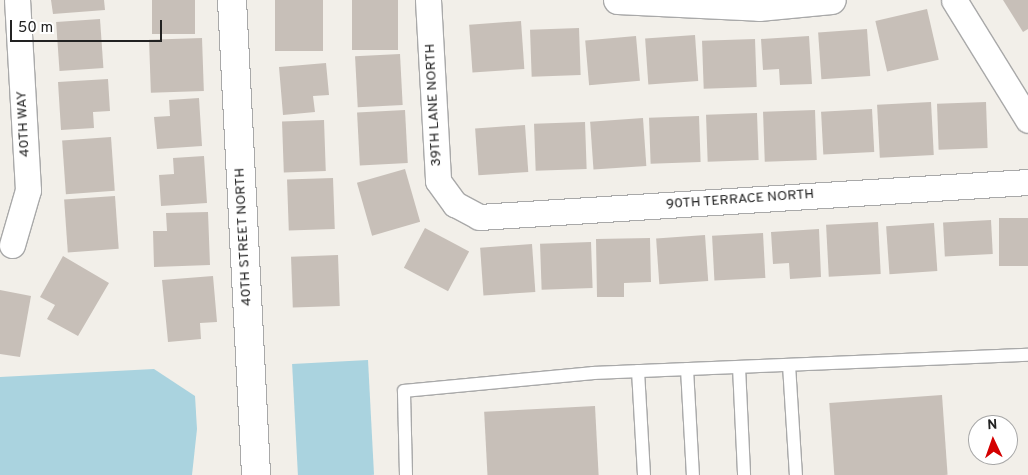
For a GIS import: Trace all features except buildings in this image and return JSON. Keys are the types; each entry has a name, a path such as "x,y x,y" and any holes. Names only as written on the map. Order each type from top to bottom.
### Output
{"street":[{"name":"40TH WAY","path":"12,245 28,190 17,0"},
{"name":"40TH STREET NORTH","path":"232,0 256,475"},
{"name":"39TH LANE NORTH","path":"428,0 438,181 455,204"},
{"path":"618,0 759,6 832,0"},
{"path":"954,0 1028,120"},
{"name":"90TH TERRACE NORTH","path":"455,204 480,217 1028,182"}],"lane":[{"path":"406,475 404,391 638,371 1028,355"},
{"path":"789,365 796,475"},
{"path":"739,367 744,475"},
{"path":"687,369 693,475"},
{"path":"638,371 644,475"}],"water":[{"path":"368,360 374,475 298,475 292,364"},
{"path":"154,369 195,396 197,429 192,475 0,475 0,377"}]}
